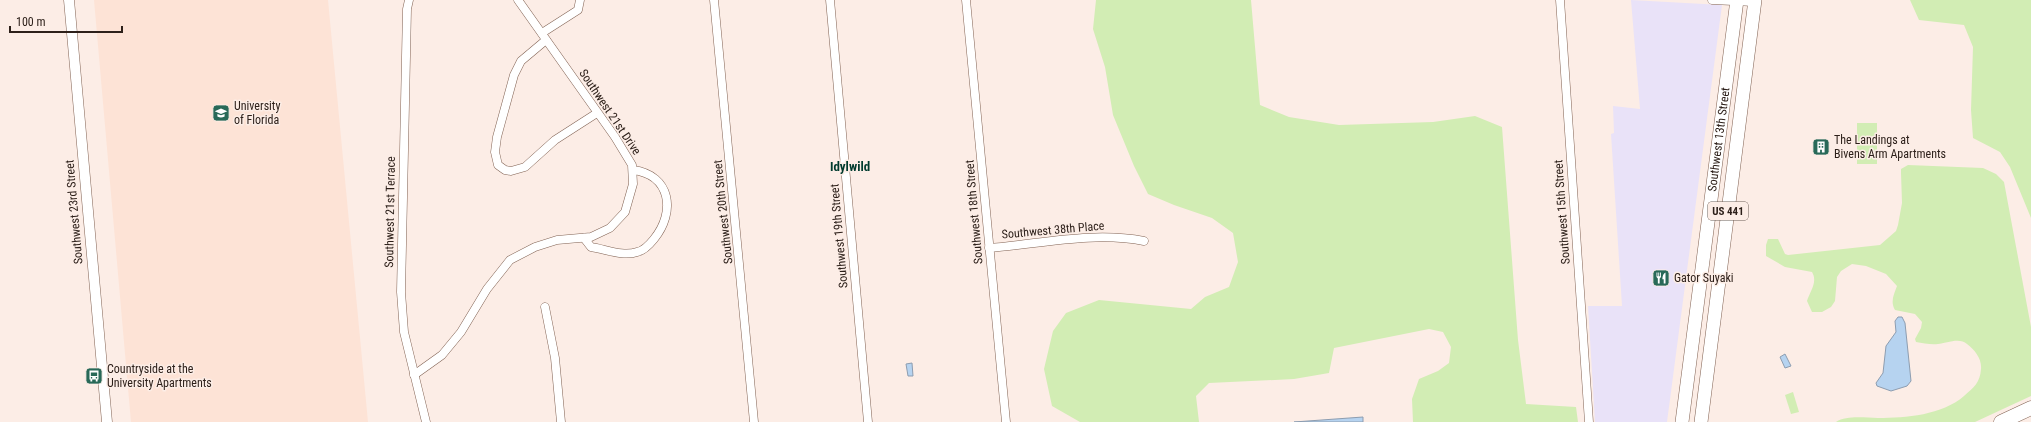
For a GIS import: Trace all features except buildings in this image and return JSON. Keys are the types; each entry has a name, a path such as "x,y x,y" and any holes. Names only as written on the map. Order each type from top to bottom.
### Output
{"highway":[{"path":"2001,422 2031,408"}],"main road":[{"name":"Southwest 13th Street","path":"1682,422 1737,0"},
{"name":"Southwest 13th Street","path":"1701,422 1755,1"},
{"path":"1722,118 1740,121"},
{"path":"1698,300 1716,306"}],"street":[{"name":"Southwest 23rd Street","path":"69,0 107,422"},
{"name":"Southwest 21st Terrace","path":"408,0 401,292 404,332 426,422"},
{"name":"Southwest 21st Drive","path":"414,375 442,355 461,332 487,289 510,260 535,247 557,240 591,237 610,228 625,212 633,184 632,165 619,142 518,0"},
{"path":"580,0 578,10 544,37 521,61 514,75 497,137 495,152 498,165 505,170 511,171 525,168 555,140 597,113"},
{"name":"Southwest 20th Street","path":"714,0 754,422"},
{"name":"Southwest 19th Street","path":"830,0 868,422"},
{"name":"Southwest 18th Street","path":"966,0 1006,422"},
{"name":"Southwest 15th Street","path":"1560,0 1589,422"},
{"path":"1712,0 1755,1"},
{"path":"584,238 591,247 616,252 637,253 650,244 660,232 668,209 667,197 662,186 653,176 643,171 633,170"},
{"name":"Southwest 38th Place","path":"989,248 1094,237 1124,238 1144,241"},
{"path":"545,307 555,358 561,422"}],"shaded area":[{"name":"University of Florida","path":"94,0 328,0 368,422 131,422"},
{"path":"1631,0 1722,5 1667,422 1595,422 1588,306 1622,306 1611,134 1614,133 1613,106 1640,109"}],"green space":[{"path":"1096,0 1251,0 1260,105 1289,117 1339,125 1433,122 1475,116 1502,127 1518,340 1526,404 1576,407 1578,422 1413,422 1412,399 1419,379 1438,371 1449,363 1451,347 1443,332 1429,329 1334,348 1329,373 1294,379 1209,383 1196,396 1199,422 1080,422 1052,406 1044,369 1053,331 1066,313 1099,300 1191,309 1205,297 1229,287 1238,262 1233,233 1212,218 1148,194 1134,166 1113,115 1105,67 1093,29"},
{"path":"1910,0 2031,0 2031,218 2010,167 2000,152 1973,138 1971,110 1973,47 1964,25 1919,20"},
{"path":"1857,123 1877,123 1877,164 1857,164"},
{"path":"1908,165 1983,168 1996,174 2004,182 2031,327 2031,396 1975,422 1836,422 1845,418 1900,417 1935,411 1964,396 1974,387 1979,378 1981,365 1979,358 1973,349 1964,342 1953,341 1933,344 1916,342 1915,339 1921,328 1922,322 1915,314 1895,310 1893,301 1897,286 1886,274 1866,266 1852,264 1841,271 1837,277 1835,301 1831,307 1822,312 1812,312 1807,301 1814,283 1814,276 1812,272 1785,267 1766,256 1766,245 1768,239 1778,239 1785,254 1788,255 1880,245 1896,231 1902,203 1901,169"},
{"path":"1793,392 1799,412 1791,414 1785,395"}],"water":[{"path":"1898,317 1902,317 1905,323 1911,381 1907,386 1891,391 1877,386 1876,383 1883,373 1886,346 1896,332 1895,321"},
{"path":"1785,354 1791,366 1785,368 1780,357"},
{"path":"912,363 913,376 908,376 906,364"},
{"path":"1363,417 1363,422 1294,422"}],"place":[{"name":"University of Florida","path":"221,113"},
{"name":"The Landings at Bivens Arm Apartments","path":"1821,147"},
{"name":"Gator Suyaki","path":"1661,278"},
{"name":"Countryside at the University Apartments","path":"94,376"}],"district":[{"name":"Idylwild","path":"850,166"}]}
